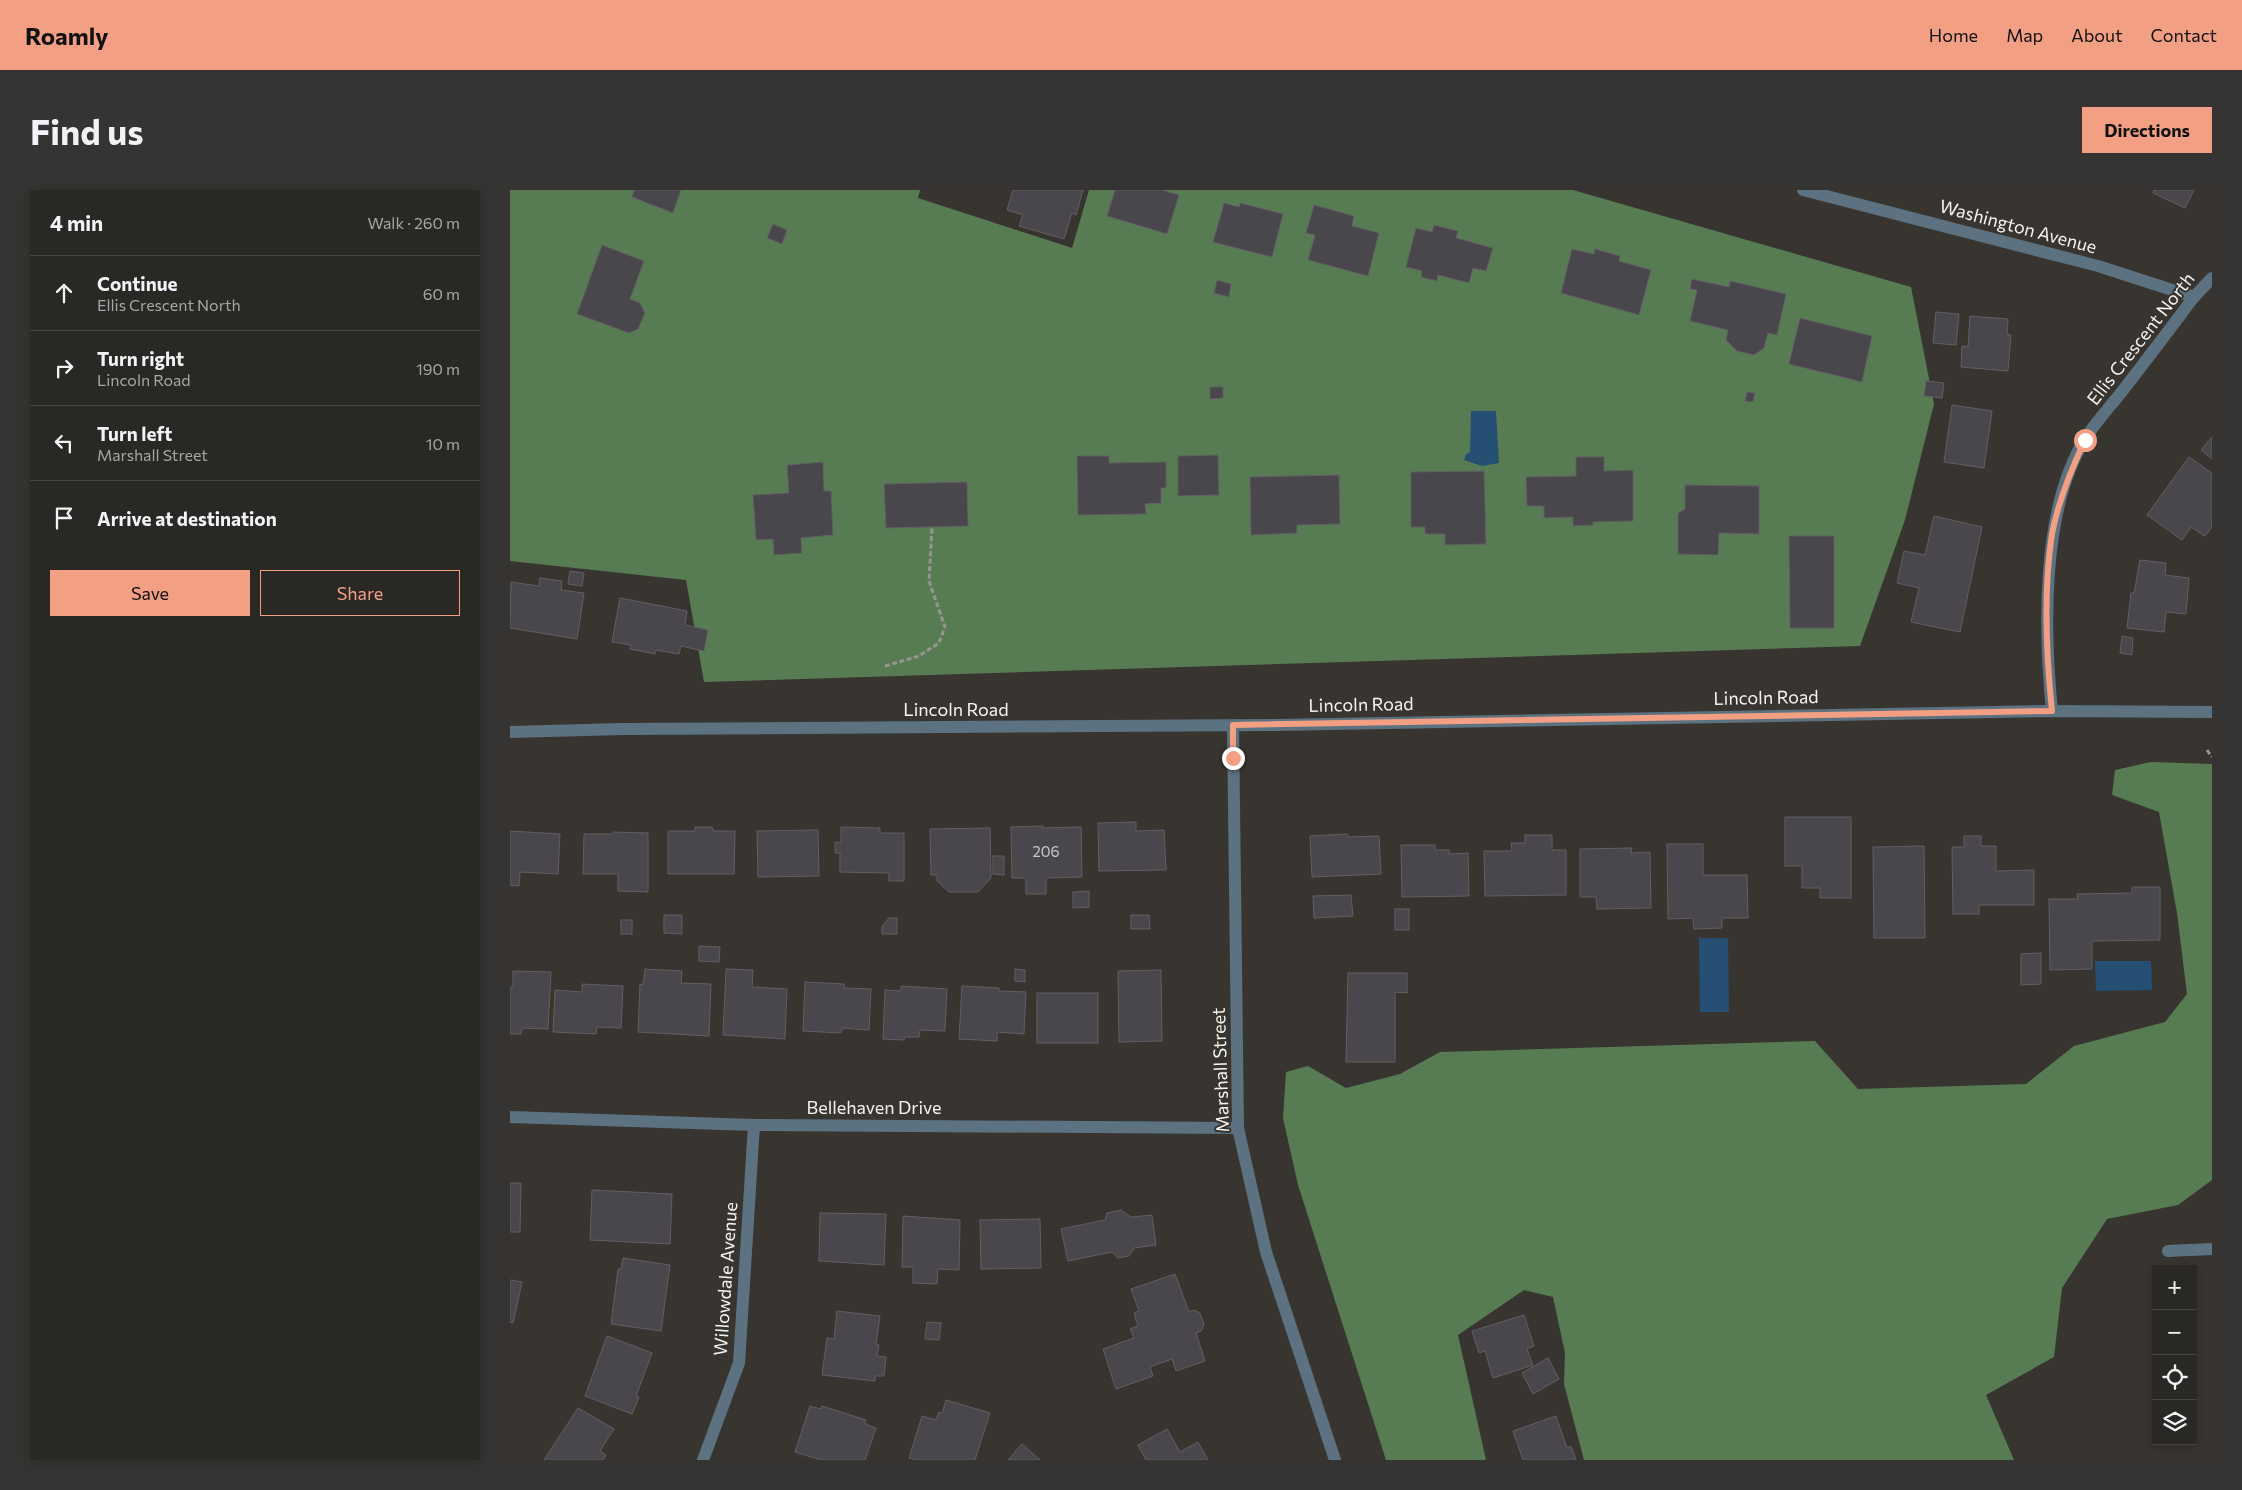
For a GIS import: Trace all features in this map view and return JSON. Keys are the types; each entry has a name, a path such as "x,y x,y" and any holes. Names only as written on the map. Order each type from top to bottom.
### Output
{"street":[{"name":"Washington Avenue","path":"1803,190 2098,266 2194,297"},
{"name":"Ellis Crescent North","path":"2052,711 2048,676 2047,592 2052,534 2066,483 2085,440 2194,297 2212,278"},
{"name":"Lincoln Road","path":"510,732 632,729 1233,725 2052,711 2212,712"},
{"name":"Marshall Street","path":"1233,725 1238,1128 1266,1252 1335,1460"},
{"name":"Bellehaven Drive","path":"510,1117 754,1125 1238,1128"},
{"name":"Willowdale Avenue","path":"703,1460 739,1363 754,1125"},
{"path":"2168,1251 2212,1249"}],"path":[{"path":"885,666 919,656 939,644 945,627 929,580 932,558 932,527"},
{"path":"2207,750 2212,757"}],"green space":[{"path":"510,190 920,190 918,198 1072,248 1089,190 1573,190 1911,287 1934,404 1905,520 1860,646 704,682 686,580 510,561"},
{"path":"2151,762 2212,764 2212,1180 2178,1205 2107,1219 2062,1288 2054,1357 1986,1395 2014,1460 1584,1460 1564,1384 1565,1353 1553,1297 1524,1290 1458,1335 1486,1460 1386,1460 1298,1185 1283,1118 1286,1072 1308,1066 1346,1088 1400,1074 1440,1052 1815,1041 1858,1089 2026,1084 2074,1046 2165,1022 2187,994 2177,913 2159,812 2112,795 2115,770"}],"water":[{"path":"1471,411 1496,411 1499,463 1482,466 1464,460 1466,454 1470,452"},
{"path":"1699,938 1728,938 1729,1012 1700,1012"},
{"path":"2095,961 2151,961 2152,990 2096,991"}],"building":[{"path":"634,190 681,190 673,213 632,197"},
{"path":"1013,190 1083,190 1076,215 1072,213 1064,239 1019,226 1023,215 1007,210"},
{"path":"1115,190 1162,190 1179,195 1167,234 1107,216"},
{"path":"2154,190 2194,190 2185,208 2153,193"},
{"path":"1224,203 1239,207 1240,203 1283,214 1272,257 1213,242"},
{"path":"1314,205 1354,216 1352,226 1379,233 1368,276 1308,260 1315,235 1306,233"},
{"path":"773,224 787,230 782,244 767,238"},
{"path":"1434,225 1458,231 1456,238 1493,248 1486,271 1473,268 1469,283 1438,275 1437,281 1421,277 1422,271 1406,267 1416,228 1432,232"},
{"path":"602,245 644,261 630,299 640,303 645,313 638,329 629,333 577,314"},
{"path":"1572,249 1594,254 1595,249 1620,256 1619,261 1651,270 1639,315 1561,293"},
{"path":"1692,279 1729,287 1730,281 1786,294 1777,335 1768,333 1764,348 1754,355 1737,351 1726,340 1728,330 1690,321 1697,290 1690,289"},
{"path":"1217,280 1231,284 1229,297 1214,293"},
{"path":"1936,312 1959,314 1956,345 1933,343"},
{"path":"1970,316 2008,319 2007,334 2011,335 2008,371 1961,367 1962,346 1968,347"},
{"path":"1800,318 1872,336 1862,382 1789,364"},
{"path":"1926,381 1944,383 1942,398 1924,396"},
{"path":"1210,387 1223,387 1223,398 1210,399"},
{"path":"1747,392 1755,393 1753,402 1745,401"},
{"path":"1952,405 1992,411 1984,468 1944,462"},
{"path":"2212,437 2212,459 2201,450"},
{"path":"1218,455 1219,495 1178,496 1178,456"},
{"path":"1077,456 1109,456 1109,463 1166,462 1166,488 1161,488 1161,503 1145,504 1146,514 1078,515"},
{"path":"1576,457 1604,457 1604,471 1633,470 1633,521 1593,522 1593,525 1573,526 1573,517 1544,518 1544,506 1527,506 1526,477 1576,476"},
{"path":"2189,457 2212,473 2212,527 2205,536 2191,527 2182,540 2147,515"},
{"path":"823,462 824,491 831,491 833,535 801,538 802,553 774,555 773,539 756,540 753,495 789,493 787,465"},
{"path":"1484,471 1486,544 1445,545 1445,534 1425,534 1425,527 1411,527 1411,472"},
{"path":"1339,475 1340,524 1297,525 1297,533 1251,535 1250,477"},
{"path":"967,482 968,526 886,528 884,484"},
{"path":"1685,485 1759,486 1759,534 1719,533 1718,555 1678,554 1678,513 1685,509"},
{"path":"1934,516 1982,527 1960,632 1911,622 1919,588 1897,583 1904,551 1925,555"},
{"path":"1789,536 1834,536 1834,628 1790,628"},
{"path":"2140,560 2166,563 2165,575 2189,578 2186,614 2166,612 2164,632 2127,628 2131,593 2134,593"},
{"path":"570,571 584,573 582,586 568,584"},
{"path":"540,578 562,581 561,590 584,593 577,639 510,628 511,582 539,586"},
{"path":"620,598 687,611 685,625 708,630 704,651 681,646 679,654 656,650 655,654 630,649 631,645 612,642"},
{"path":"2122,636 2133,638 2132,655 2120,653"},
{"path":"1785,817 1851,817 1851,898 1820,898 1820,888 1802,888 1802,866 1785,866"},
{"path":"1136,822 1136,831 1164,830 1166,870 1099,871 1098,823"},
{"path":"1043,826 1043,828 1081,827 1082,877 1046,878 1046,894 1026,894 1026,878 1012,878 1011,827"},
{"path":"695,827 712,827 713,831 735,831 734,874 668,874 668,831 695,831"},
{"path":"841,827 880,828 880,833 904,833 904,881 889,881 889,873 840,872 840,853 835,853 835,842 841,843"},
{"path":"990,828 991,878 978,892 949,892 937,881 937,875 931,875 930,829"},
{"path":"818,830 819,876 758,877 757,831"},
{"path":"510,831 560,834 558,874 520,872 519,886 510,885"},
{"path":"613,832 648,833 648,892 618,891 618,874 583,874 584,834 613,834"},
{"path":"1348,834 1348,837 1379,836 1381,874 1312,877 1310,836"},
{"path":"1525,835 1552,835 1552,850 1566,850 1566,895 1485,896 1484,851 1512,851 1511,843 1525,843"},
{"path":"1964,836 1981,836 1981,846 1996,846 1996,871 2034,870 2034,905 1979,905 1979,914 1953,914 1952,847 1964,847"},
{"path":"1667,844 1703,844 1703,875 1747,875 1748,918 1722,918 1722,928 1694,929 1693,918 1668,919"},
{"path":"1401,845 1435,845 1435,850 1449,850 1449,854 1468,853 1469,896 1402,897"},
{"path":"1924,846 1925,938 1874,938 1873,847"},
{"path":"1632,848 1631,853 1650,852 1651,908 1597,909 1596,897 1580,897 1580,849"},
{"path":"993,856 1004,856 1004,875 993,874"},
{"path":"2132,887 2160,887 2160,940 2092,941 2092,969 2050,970 2049,899 2078,899 2077,894 2132,893"},
{"path":"1089,891 1089,907 1073,908 1073,892"},
{"path":"1351,895 1353,916 1314,918 1313,896"},
{"path":"1395,909 1409,909 1409,930 1395,930"},
{"path":"664,915 682,915 682,934 664,933"},
{"path":"1131,915 1149,915 1150,929 1131,929"},
{"path":"889,918 897,918 897,934 882,934 882,926"},
{"path":"621,920 632,920 632,934 621,934"},
{"path":"699,946 720,947 719,962 699,961"},
{"path":"2041,953 2041,984 2021,985 2021,954"},
{"path":"645,969 682,971 681,983 711,984 709,1036 638,1032 640,984 643,985"},
{"path":"726,969 753,970 752,987 787,989 785,1039 723,1035"},
{"path":"1015,969 1025,970 1025,982 1015,981"},
{"path":"1161,970 1162,1041 1119,1042 1118,971"},
{"path":"513,971 551,972 548,1029 522,1028 521,1034 510,1034 510,987 513,987"},
{"path":"1348,973 1407,973 1407,993 1395,992 1395,1062 1346,1062"},
{"path":"805,982 844,984 844,988 871,989 869,1030 842,1028 841,1033 803,1031"},
{"path":"582,984 623,986 621,1028 597,1027 596,1034 553,1032 555,990 582,992"},
{"path":"901,986 947,989 945,1031 920,1030 919,1037 905,1037 904,1040 883,1039 885,990 901,991"},
{"path":"962,986 999,988 999,991 1026,992 1024,1034 997,1032 997,1041 959,1039"},
{"path":"1037,993 1098,993 1098,1043 1037,1043"},
{"path":"510,1183 521,1183 520,1232 510,1232"},
{"path":"592,1190 672,1194 670,1244 590,1240"},
{"path":"1121,1210 1131,1217 1152,1215 1156,1245 1134,1248 1129,1256 1118,1258 1112,1252 1068,1261 1061,1229 1105,1220 1107,1213"},
{"path":"820,1213 886,1214 884,1265 819,1261"},
{"path":"903,1216 960,1220 959,1270 938,1269 937,1284 913,1283 913,1267 902,1267"},
{"path":"1040,1219 1041,1268 981,1269 980,1220"},
{"path":"623,1258 670,1265 661,1331 611,1324 618,1269 621,1269"},
{"path":"1175,1274 1189,1312 1194,1310 1200,1313 1204,1325 1201,1331 1196,1333 1205,1361 1176,1371 1172,1359 1150,1367 1153,1376 1116,1389 1103,1349 1134,1338 1130,1329 1138,1326 1134,1313 1139,1311 1131,1289"},
{"path":"510,1280 522,1282 513,1323 510,1322"},
{"path":"837,1311 880,1316 876,1344 879,1345 877,1356 886,1357 884,1376 875,1376 875,1381 822,1375 827,1338 834,1339"},
{"path":"1524,1315 1534,1346 1527,1349 1533,1365 1493,1378 1485,1351 1479,1353 1472,1331"},
{"path":"927,1322 941,1323 939,1340 925,1339"},
{"path":"607,1336 652,1353 636,1396 639,1397 632,1414 585,1396"},
{"path":"1548,1358 1559,1379 1533,1394 1522,1373"},
{"path":"946,1400 990,1413 975,1460 916,1460 909,1458 922,1416 936,1420 939,1412 942,1413"},
{"path":"810,1406 821,1409 822,1406 866,1420 865,1424 876,1428 865,1460 821,1460 795,1452"},
{"path":"578,1408 614,1429 600,1451 606,1455 603,1460 544,1460"},
{"path":"1556,1416 1567,1448 1571,1446 1576,1460 1523,1460 1513,1431"},
{"path":"1167,1429 1180,1452 1198,1442 1208,1460 1146,1460 1138,1445"},
{"path":"1022,1444 1040,1460 1008,1460"}],"route":[{"path":"1233,758 1233,725 2052,711 2048,676 2047,592 2052,534 2066,483 2085,440"}]}
